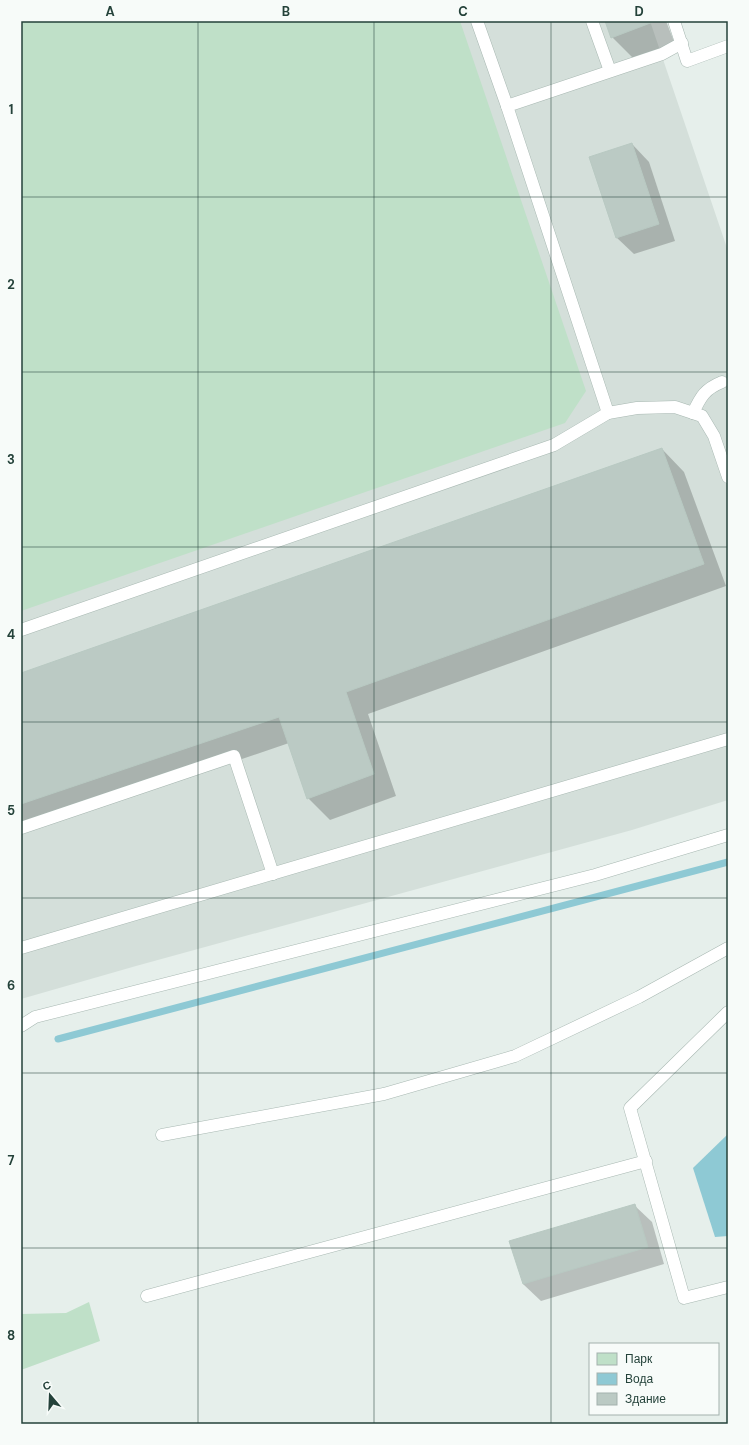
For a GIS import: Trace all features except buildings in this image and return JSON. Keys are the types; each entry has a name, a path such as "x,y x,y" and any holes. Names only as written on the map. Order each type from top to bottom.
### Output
{"lane":[{"path":"477,21 507,106 608,413"},
{"path":"592,21 610,71"},
{"path":"674,21 682,43 686,61 728,46"},
{"path":"507,106 662,54 682,43"},
{"path":"692,413 703,393 712,386 722,382"},
{"path":"21,630 554,445 608,413 637,408 675,407 702,416 714,436 728,477"},
{"path":"21,948 728,739"},
{"path":"21,828 234,756 273,874"},
{"path":"21,1026 35,1017 595,875 728,835"},
{"path":"162,1135 384,1094 515,1056 640,997 728,948"},
{"path":"728,1012 630,1108 684,1298 728,1288"},
{"path":"147,1296 646,1161"}],"shaded area":[{"path":"21,21 650,21 728,251 728,800 632,830 21,999"}],"green space":[{"path":"21,21 460,21 586,391 565,423 21,611"},
{"path":"89,1302 100,1341 21,1370 21,1314 66,1313"}],"water":[{"path":"728,1134 728,1236 715,1237 693,1168"}],"waterway":[{"path":"58,1039 728,862"}]}
